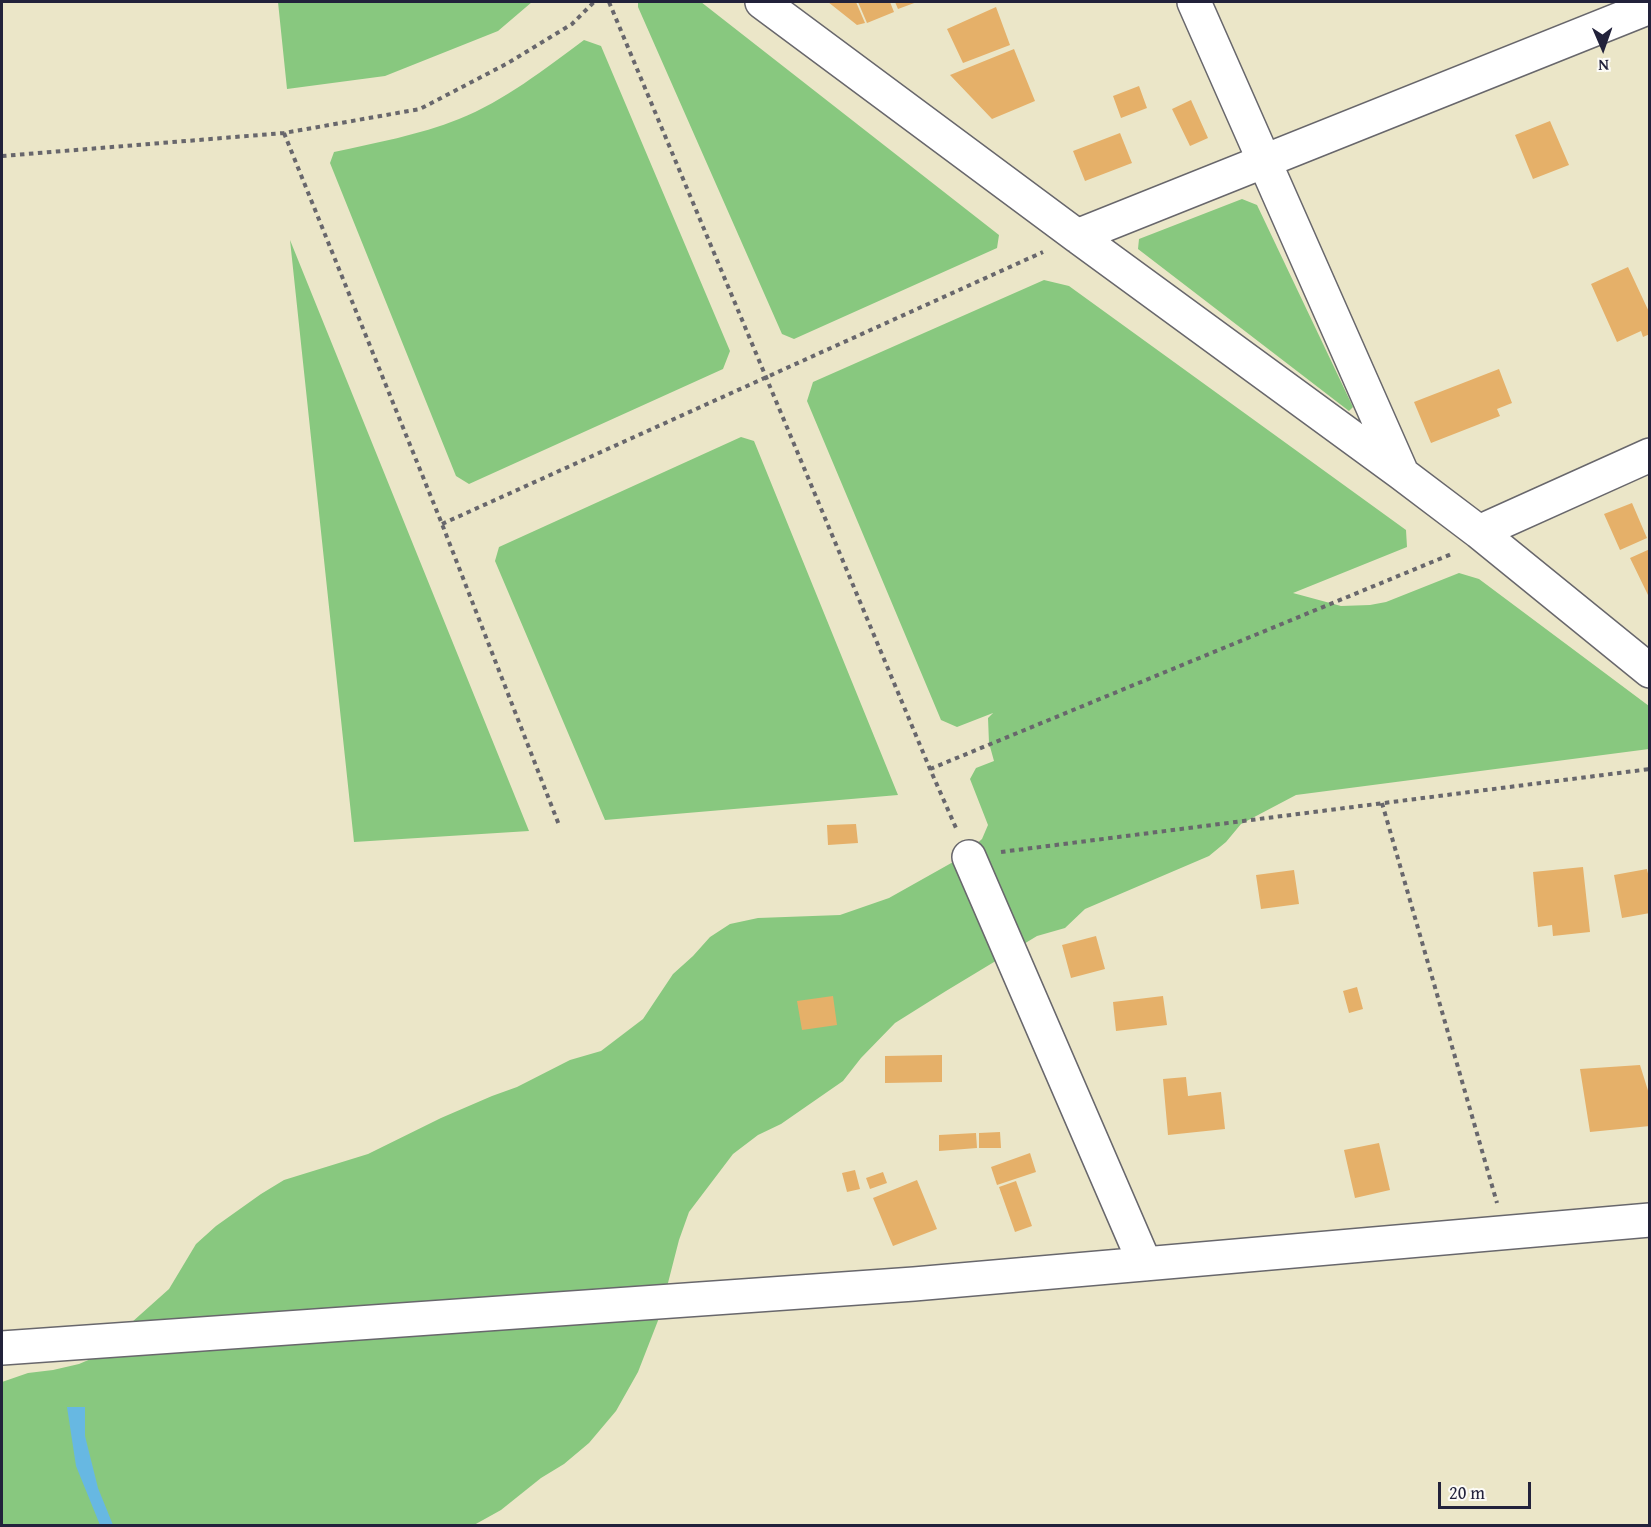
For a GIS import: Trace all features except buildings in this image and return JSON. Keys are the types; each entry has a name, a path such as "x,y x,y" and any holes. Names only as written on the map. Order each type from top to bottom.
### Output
{"street":[{"path":"762,2 1484,535 1650,670"},
{"path":"1194,2 1401,473"},
{"path":"1077,236 1650,7"},
{"path":"1484,535 1650,455"},
{"path":"969,856 1145,1264"},
{"path":"2,1348 902,1285 1650,1220"}],"path":[{"path":"2,156 284,133 420,109 507,63 572,24 594,2"},
{"path":"609,2 930,769 969,856 1650,769"},
{"path":"284,133 442,524 559,825"},
{"path":"442,524 1077,236"},
{"path":"930,769 1484,535"},
{"path":"1382,803 1505,1233"}],"green space":[{"path":"278,2 532,2 498,31 385,76 287,89"},
{"path":"638,2 701,2 999,235 997,248 794,339 782,334 638,7"},
{"path":"584,40 601,46 730,351 723,369 469,484 456,476 330,163 334,152 428,130 476,112 524,84"},
{"path":"1242,199 1257,205 1353,407 1349,411 1138,249 1139,239"},
{"path":"290,240 529,831 354,842"},
{"path":"1044,280 1069,286 1406,530 1407,547 1293,593 1341,606 1370,605 1386,602 1459,573 1479,579 1649,706 1649,749 1296,795 1241,824 1226,842 1209,856 1085,909 1065,928 1037,936 895,1023 861,1058 843,1081 781,1124 758,1135 733,1154 689,1212 679,1240 659,1318 638,1372 616,1411 589,1443 564,1464 541,1478 501,1510 474,1525 2,1525 2,1382 28,1373 79,1364 107,1352 122,1331 169,1289 196,1244 216,1226 261,1194 284,1180 368,1154 441,1118 517,1087 570,1060 601,1051 643,1019 673,974 710,937 730,924 758,918 840,915 889,898 962,857 982,839 988,825 970,779 976,768 994,761 989,743 988,718 993,713 957,727 941,720 807,401 813,382"},
{"path":"741,437 754,441 898,795 605,820 495,561 499,547"}],"water":[{"path":"67,1407 85,1407 85,1436 98,1488 113,1525 100,1525 76,1466"}]}
